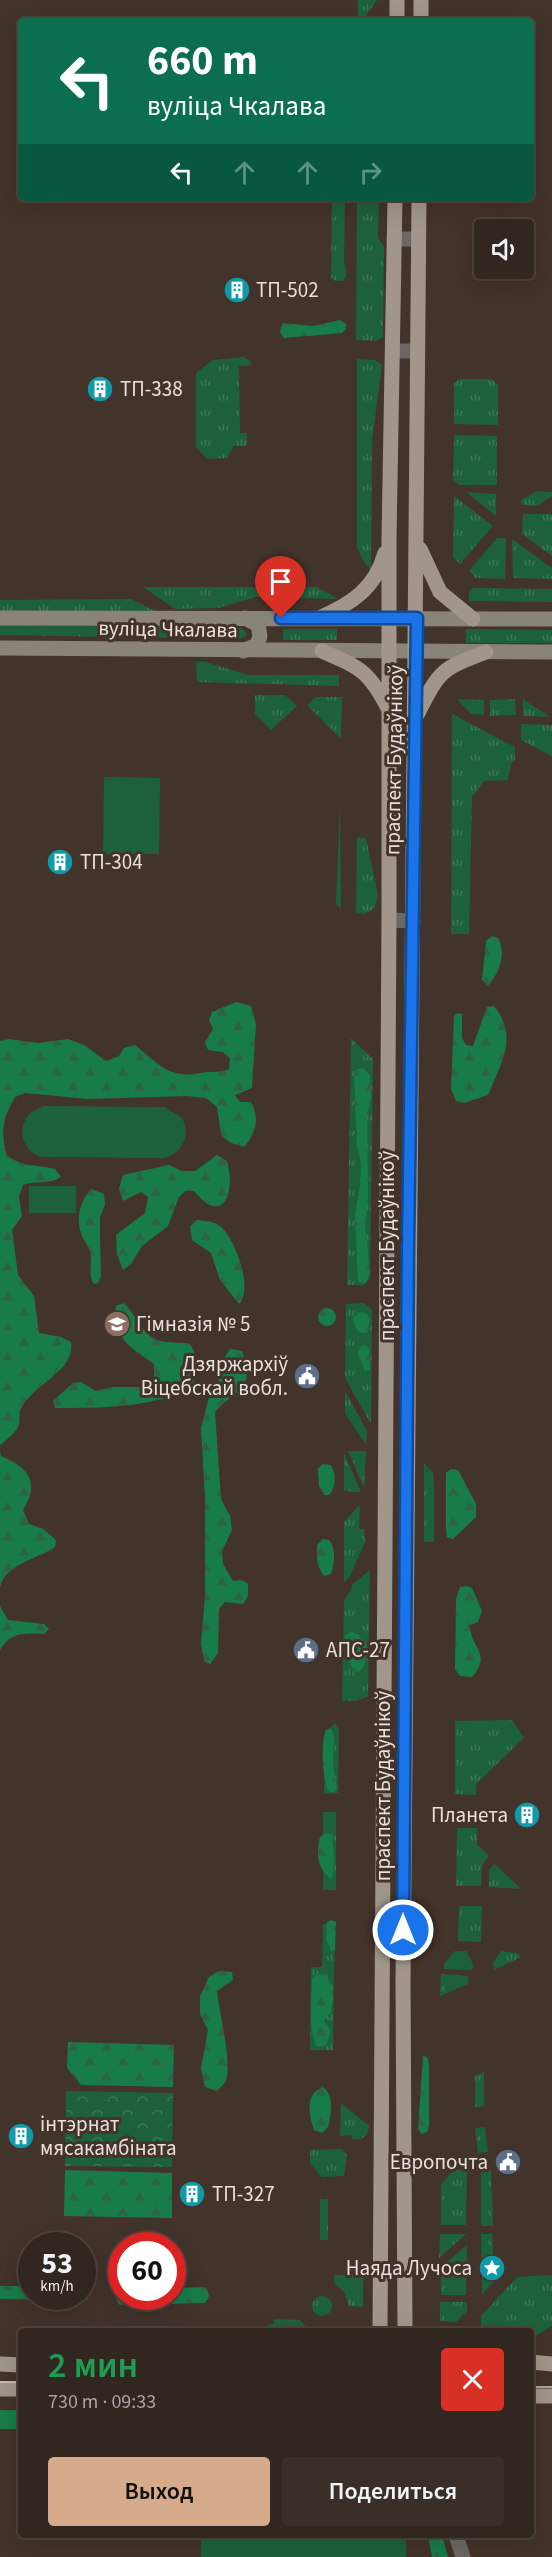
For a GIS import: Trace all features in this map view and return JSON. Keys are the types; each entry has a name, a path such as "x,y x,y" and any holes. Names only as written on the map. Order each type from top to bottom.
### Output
{"main road":[{"path":"396,18 397,0"},
{"path":"421,0 421,18"},
{"name":"праспект Будаўнікоў","path":"380,2328 389,920 389,539 394,201"},
{"name":"праспект Будаўнікоў","path":"405,2328 405,1712 417,618 419,201"},
{"path":"319,618 357,598 370,586 382,562 389,539"},
{"path":"417,541 440,592 473,619"},
{"name":"вуліца Чкалава","path":"0,618 552,619"},
{"path":"243,618 254,621 260,636 257,645 243,651"},
{"name":"вуліца Чкалава","path":"0,648 552,652"},
{"path":"322,651 364,671 375,684 390,712"},
{"path":"416,715 439,674 449,667 486,652"},
{"path":"534,2362 552,2364"},
{"path":"0,2364 18,2365"},
{"path":"0,2389 18,2389"},
{"path":"534,2396 552,2396"}],"street":[{"path":"394,239 418,239"},
{"path":"393,351 417,351"},
{"path":"389,920 412,921"},
{"path":"387,1294 408,1295"},
{"path":"386,1404 408,1404"},
{"path":"384,1713 405,1712"},
{"path":"457,2538 463,2557"}],"green space":[{"path":"358,0 377,0 364,18 358,18"},
{"path":"332,201 345,201 344,262 347,274 343,281 331,278"},
{"path":"357,201 379,201 378,237 384,247 383,337 376,341 356,340"},
{"path":"340,320 346,324 346,329 342,333 284,338 280,332 283,323 313,326"},
{"path":"244,357 252,365 239,366 240,433 247,433 247,446 234,446 227,458 207,459 196,447 196,373 213,360"},
{"path":"357,359 375,360 382,365 372,441 371,570 357,548"},
{"path":"460,379 492,379 498,386 498,425 454,424 454,383"},
{"path":"454,435 497,436 497,485 460,485 453,481"},
{"path":"537,491 552,492 552,496 538,506 522,505 521,500"},
{"path":"466,492 496,494 496,516"},
{"path":"454,496 493,526 460,564 453,557"},
{"path":"523,514 552,514 552,556 522,534"},
{"path":"497,538 506,538 505,579 476,578 469,571"},
{"path":"512,539 552,568 552,579 513,578"},
{"path":"143,587 317,587 338,599 256,597 218,608 175,609"},
{"path":"473,588 552,589 552,602 469,601 469,591"},
{"path":"131,599 159,613 0,613 0,600"},
{"path":"0,624 239,627 246,632 247,636 239,639 0,635"},
{"path":"283,629 337,629 337,640 283,640"},
{"path":"466,629 552,630 552,643 466,643"},
{"path":"196,662 205,662 249,675 339,675 339,686 197,682"},
{"path":"255,695 285,695 297,706 271,730 255,714"},
{"path":"316,697 342,697 341,739 307,705"},
{"path":"457,699 484,700 484,715 471,714"},
{"path":"515,699 516,715 490,716 490,700"},
{"path":"523,699 550,717 523,716"},
{"path":"452,714 515,747 515,760 511,764 508,780 484,781 472,797 469,934 451,934"},
{"path":"521,724 552,725 552,756 521,740"},
{"path":"104,777 160,778 159,854 103,854"},
{"path":"340,804 341,909 336,903"},
{"path":"357,837 366,838 378,895 375,908 365,914 356,913"},
{"path":"492,936 498,938 501,944 502,957 488,986 482,980 486,941"},
{"path":"236,1002 251,1006 256,1024 252,1088 235,1095 240,1102 251,1102 254,1108 256,1120 254,1131 244,1147 231,1143 221,1135 217,1107 206,1098 187,1096 88,1099 25,1093 15,1097 5,1119 3,1132 7,1156 25,1164 55,1169 61,1177 52,1181 23,1185 19,1197 22,1216 12,1230 18,1275 34,1296 39,1333 61,1337 71,1342 71,1353 60,1370 25,1402 20,1411 18,1428 0,1445 0,1041 9,1039 38,1043 68,1039 84,1045 106,1061 119,1056 124,1048 135,1045 172,1072 190,1074 222,1071 229,1069 230,1058 223,1052 208,1050 205,1042 213,1029 209,1020 212,1012"},
{"path":"494,1006 501,1017 507,1039 498,1072 488,1095 464,1103 456,1101 451,1089 454,1016 456,1013 462,1014 462,1038 466,1045 473,1046 487,1007"},
{"path":"351,1038 373,1059 370,1278 363,1285 347,1285"},
{"path":"363,1068 370,1075 371,1097 367,1115 368,1200 365,1224 370,1272 366,1283 358,1282 355,1215 361,1164 357,1145 354,1074 357,1069"},
{"path":"43,1106 165,1107 182,1118 186,1131 184,1142 171,1156 164,1158 42,1157 26,1145 22,1132 30,1113"},
{"path":"217,1155 227,1161 230,1184 225,1201 220,1206 213,1206 194,1191 185,1191 179,1197 168,1226 142,1246 131,1264 123,1270 117,1254 116,1235 145,1213 148,1197 141,1192 123,1201 119,1189 123,1175 169,1165 182,1171 195,1171"},
{"path":"29,1186 76,1186 76,1213 29,1213"},
{"path":"91,1189 104,1194 105,1205 100,1218 101,1276 98,1283 94,1284 91,1276 90,1251 79,1225 81,1206"},
{"path":"197,1220 220,1226 237,1252 244,1276 243,1297 239,1304 220,1280 211,1253 192,1240 190,1226"},
{"path":"124,1303 144,1330 155,1339 189,1343 196,1359 192,1388 160,1400 125,1406 55,1408 53,1401 73,1383 81,1382 96,1391 113,1387 145,1387 154,1383 154,1364 125,1341 116,1326 116,1306"},
{"path":"364,1303 372,1310 371,1424 345,1378 346,1304"},
{"path":"327,1308 333,1311 336,1317 333,1323 327,1326 321,1323 318,1317 321,1311"},
{"path":"358,1312 366,1313 370,1319 367,1333 360,1333 355,1327 353,1318"},
{"path":"365,1345 369,1348 370,1370 365,1371 358,1354 360,1347"},
{"path":"230,1349 242,1351 247,1374 242,1387 215,1412 221,1499 230,1516 232,1530 222,1551 223,1564 233,1581 242,1580 248,1584 248,1596 243,1604 225,1602 219,1609 218,1653 210,1664 204,1661 201,1644 205,1596 205,1497 201,1428 209,1397 223,1372 225,1357"},
{"path":"345,1391 367,1431 366,1445 345,1413"},
{"path":"0,1451 1,1456 19,1466 29,1477 31,1491 23,1510 29,1524 43,1529 56,1540 55,1547 15,1567 3,1579 0,1587"},
{"path":"348,1451 366,1451 364,1488"},
{"path":"344,1453 361,1492 344,1491"},
{"path":"322,1464 331,1465 334,1472 335,1480 329,1495 324,1495 319,1486 318,1469"},
{"path":"424,1464 433,1472 434,1542 424,1542"},
{"path":"451,1469 458,1470 476,1504 476,1517 453,1539 447,1537 446,1529 446,1473"},
{"path":"360,1504 359,1529 364,1529 365,1542 349,1578 344,1582 344,1522"},
{"path":"323,1539 329,1540 334,1556 331,1574 324,1576 318,1565 317,1553 317,1545"},
{"path":"370,1570 368,1696 357,1701 342,1701 344,1602 354,1583"},
{"path":"460,1587 472,1588 482,1611 478,1622 470,1625 473,1640 481,1656 478,1669 472,1677 460,1676 455,1669 456,1599"},
{"path":"0,1606 8,1620 44,1624 49,1629 44,1634 24,1634 13,1637 0,1650"},
{"path":"351,1632 357,1634 366,1644 364,1666 359,1672 353,1670 344,1646 345,1635"},
{"path":"512,1720 524,1738 476,1784 476,1795 455,1794 455,1721"},
{"path":"335,1723 339,1730 338,1793 324,1794 325,1733"},
{"path":"330,1728 334,1738 333,1761 337,1788 334,1793 328,1791 323,1761 325,1731"},
{"path":"323,1812 336,1812 336,1890 323,1890"},
{"path":"457,1828 477,1828 477,1844 489,1856 482,1865 481,1886 456,1886"},
{"path":"326,1833 330,1834 333,1849 334,1870 331,1879 320,1866 318,1855 320,1837"},
{"path":"495,1864 521,1889 489,1887 489,1870"},
{"path":"459,1906 482,1906 481,1942 458,1941"},
{"path":"331,1920 336,1922 335,1950 331,1951 326,1939 327,1922"},
{"path":"323,1924 335,1924 333,2050 310,2050 311,1967 322,1967"},
{"path":"455,1951 466,1951 474,1966 471,1970 444,1969 444,1964"},
{"path":"501,1951 517,1953 521,1957 494,1970 493,1963"},
{"path":"219,1971 232,1972 233,1980 217,1991 226,2049 227,2072 225,2081 217,2091 205,2087 201,2068 208,2030 200,2014 200,1996 209,1977"},
{"path":"319,1973 327,1974 333,1997 331,2012 324,2021 331,2031 326,2045 318,2047 312,2034 311,2005 312,1978"},
{"path":"441,1974 468,1976 468,1984 440,1996"},
{"path":"68,2042 174,2045 173,2087 81,2085 67,2068"},
{"path":"423,2056 427,2057 429,2064 429,2125 427,2132 422,2134 418,2129"},
{"path":"484,2072 484,2106 475,2107 475,2076"},
{"path":"323,2087 327,2091 331,2106 328,2127 322,2133 314,2130 310,2100 317,2090"},
{"path":"66,2091 173,2093 172,2167 65,2166"},
{"path":"341,2103 369,2126 364,2137 353,2140 351,2135 340,2136"},
{"path":"485,2127 488,2152 478,2153 475,2128"},
{"path":"342,2149 347,2155 344,2176 321,2177 310,2163 310,2150"},
{"path":"65,2170 172,2173 172,2218 64,2216"},
{"path":"454,2170 467,2170 466,2225 441,2225 441,2184"},
{"path":"491,2171 493,2226 481,2226 481,2172"},
{"path":"320,2199 328,2199 328,2240 320,2240"},
{"path":"440,2234 466,2234 439,2258"},
{"path":"481,2234 492,2234 493,2254 507,2269 482,2294"},
{"path":"467,2245 466,2295 441,2295 441,2267"},
{"path":"334,2275 363,2275 363,2307 349,2306 344,2292 334,2283"},
{"path":"552,2275 552,2326 534,2337 534,2328 481,2328 481,2316 517,2277"},
{"path":"0,2286 18,2286 18,2299 0,2299"},
{"path":"206,2287 209,2296 205,2303 186,2303 186,2288"},
{"path":"322,2296 329,2299 332,2306 329,2313 322,2316 315,2313 312,2306 315,2299"},
{"path":"440,2302 467,2302 467,2311 456,2322 440,2321"},
{"path":"274,2319 299,2320 309,2328 268,2328 268,2324 274,2324"},
{"path":"0,2410 18,2410 18,2429 0,2429"},
{"path":"201,2538 406,2538 406,2557 201,2557"},
{"path":"429,2538 443,2538 448,2557 432,2557"}],"tram line":[{"path":"0,2382 18,2382"},
{"path":"534,2387 552,2387"}],"place":[{"name":"ТП-502","path":"237,290"},
{"name":"ТП-338","path":"100,389"},
{"name":"ТП-304","path":"60,862"},
{"name":"Гімназія № 5","path":"117,1324"},
{"name":"Дзяржархіў Віцебскай вобл.","path":"307,1376"},
{"name":"АПС-27","path":"306,1650"},
{"name":"Планета","path":"527,1815"},
{"name":"інтэрнат мясакамбіната","path":"21,2136"},
{"name":"Европочта","path":"508,2162"},
{"name":"ТП-327","path":"192,2194"},
{"name":"Наяда Лучоса","path":"492,2268"}],"route":[{"path":"281,618 417,618 408,1247 403,1930"}]}
